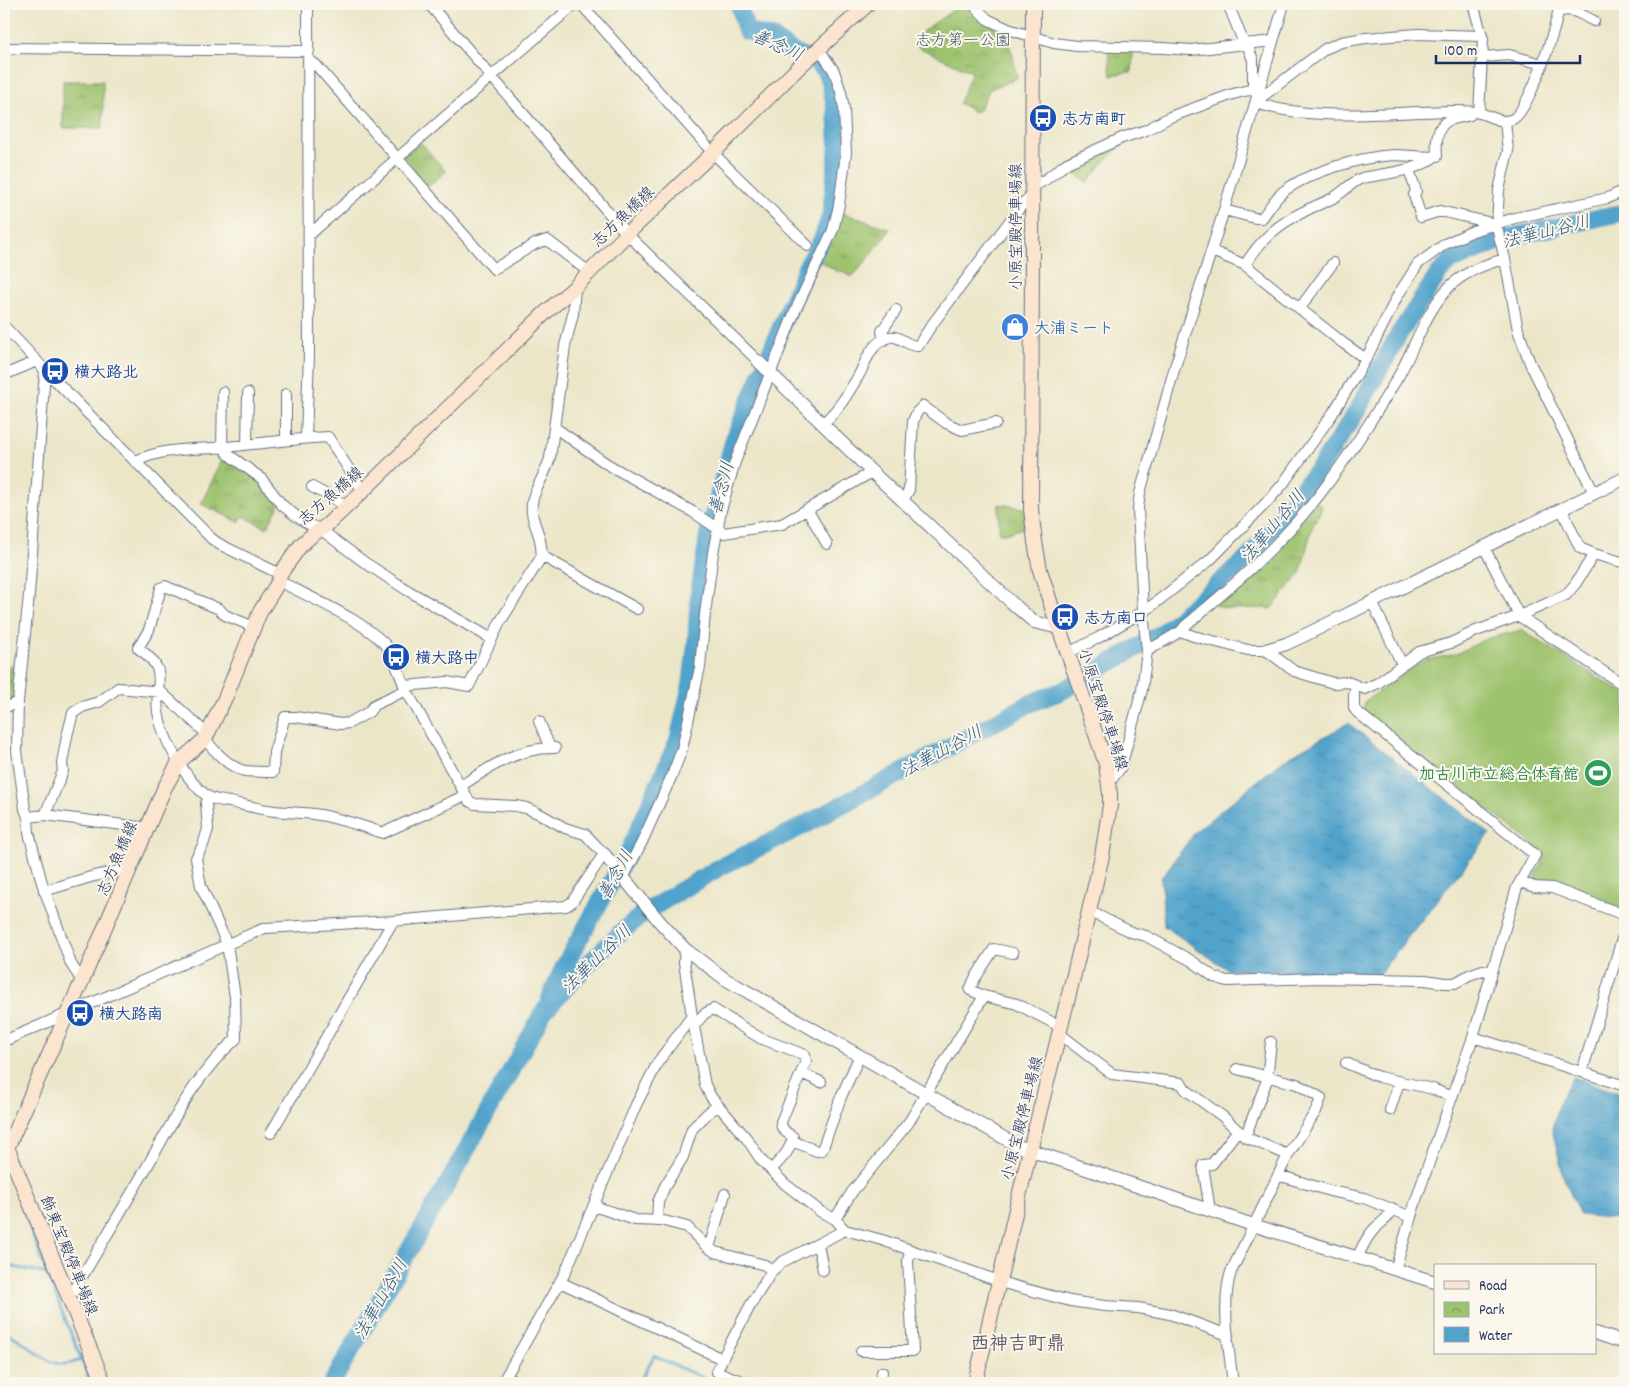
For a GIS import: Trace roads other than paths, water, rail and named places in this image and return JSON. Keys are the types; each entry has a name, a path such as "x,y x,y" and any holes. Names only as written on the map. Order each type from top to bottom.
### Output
{"main road":[{"name":"志方魚橋線","path":"5,1149 82,981 164,789 179,762 206,736 226,696 260,612 279,578 301,545 327,525 363,491 545,312 575,287 627,234 713,153 800,66 868,4"},
{"name":"小原宝殿停車場線","path":"975,1383 1089,911 1110,805 1106,764 1040,570 1035,542 1032,509 1033,4"},
{"name":"飾東宝殿停車場線","path":"5,1149 104,1383"}],"street":[{"path":"306,438 309,354 308,4"},
{"path":"429,4 627,234 872,472 1034,622 1059,628"},
{"path":"309,235 575,4"},
{"path":"581,4 713,153 808,246"},
{"path":"973,4 987,19 1008,29 1054,43 1096,48 1156,47 1191,50 1273,41"},
{"path":"1228,4 1244,44 1248,47 1253,60 1256,95"},
{"path":"1109,784 1121,768 1134,724 1142,690 1147,651 1143,612 1138,508 1140,493 1174,370 1212,251 1284,4"},
{"path":"1473,4 1483,39 1477,113"},
{"path":"822,424 841,403 875,346 895,336 913,346 918,346 1024,202 1033,191 1067,163 1122,138 1146,130 1170,117 1249,90 1292,111 1389,114 1455,111 1477,113 1505,121 1521,112 1531,92 1542,64 1559,8 1570,10 1594,21"},
{"path":"1256,95 1263,96 1325,49 1341,42 1418,34 1482,36"},
{"path":"4,48 309,55"},
{"path":"622,877 642,842 668,786 682,749 700,667 708,591 718,529 726,491 738,451 795,311 833,230 842,188 846,137 844,109 834,71 817,52"},
{"path":"309,55 494,269 535,244 547,240 589,272"},
{"path":"1483,57 1509,55 1542,64"},
{"path":"1246,264 1270,232 1296,215 1334,198 1354,181 1409,169 1428,162 1437,156 1437,132 1444,123 1452,119 1477,113"},
{"path":"1505,121 1508,152 1499,190 1498,236 1505,259 1518,330 1530,363 1594,493"},
{"path":"1224,210 1254,218 1262,218 1284,192 1310,177 1341,165 1394,155 1434,157"},
{"path":"1409,169 1421,217 1440,211 1498,225"},
{"path":"1069,656 1143,612 1210,560 1277,491 1334,414 1366,359 1398,295 1418,264 1445,244 1473,231 1498,225 1515,218 1608,198 1625,190"},
{"path":"1212,251 1246,264 1342,343 1366,359"},
{"path":"1147,651 1181,631 1233,586 1282,537 1319,495 1384,399 1437,303 1450,286 1475,268 1505,259"},
{"path":"1300,308 1333,263"},
{"path":"45,815 63,772 63,754 73,713 82,707 99,702 118,688 161,692 206,736 211,747 238,768 274,772 274,752 285,717 349,724 369,712 374,705 406,688 447,682 469,686 500,622 542,556 540,537 533,524 532,506 533,498 547,467 565,346 573,314 575,287"},
{"path":"884,340 882,331 896,310"},
{"path":"4,326 212,539 342,614 379,638 390,650 406,688 469,801 475,804 516,806 540,814 566,828 585,834 685,949 725,979 1018,1146 1253,1226 1434,1282"},
{"path":"4,375 37,361"},
{"path":"45,370 29,595 18,702 17,751 29,833 44,891 71,964 82,981"},
{"path":"223,392 223,447 233,458 261,478 282,505 312,526 320,529 393,581 492,638"},
{"path":"247,444 248,393"},
{"path":"286,394 286,440"},
{"path":"903,500 909,490 913,421 923,406 946,423 962,430 996,423"},
{"path":"554,427 607,464 702,518 724,533 782,524 872,472"},
{"path":"136,460 145,456 177,450 328,437 363,491"},
{"path":"1181,631 1193,636 1248,650 1266,650 1286,644 1625,478"},
{"path":"312,487 347,506"},
{"path":"807,509 828,544"},
{"path":"1562,510 1580,548 1625,563"},
{"path":"1484,547 1519,616 1625,686"},
{"path":"1266,650 1294,671 1333,684 1348,682 1365,689 1378,683 1418,652 1451,643 1566,595 1594,554"},
{"path":"542,556 637,609"},
{"path":"254,627 226,615 219,609 165,586 161,588 152,621 138,648 146,653 157,667 159,675 157,705 160,721 170,747 186,774 209,798 276,811 321,815 362,825 383,833 463,790 506,758 545,748 553,748 539,721"},
{"path":"1372,602 1402,664"},
{"path":"1354,693 1354,708 1356,712 1535,855 1517,887 1473,1037 1411,1217 1395,1270"},
{"path":"4,708 18,702"},
{"path":"69,1298 116,1221 192,1088 215,1059 236,1039 236,998 227,944 201,886 196,858 208,829 206,803"},
{"path":"28,817 45,815 147,828"},
{"path":"4,1041 266,928 393,921 566,906 607,858"},
{"path":"44,891 94,876 130,869"},
{"path":"1520,882 1535,887 1552,888 1622,914 1625,921"},
{"path":"1089,911 1131,932 1146,936 1192,961 1214,977 1227,981 1318,978 1425,980 1455,983 1483,970 1492,972"},
{"path":"271,1134 393,921"},
{"path":"1582,1072 1622,939 1625,936"},
{"path":"685,949 684,962 693,1021 705,1085 711,1097 747,1139 761,1160 785,1184 821,1212 835,1219 845,1230 882,1240 1000,1281 1070,1301 1138,1308 1170,1314 1228,1335"},
{"path":"1013,953 994,949 974,980 970,990 984,996 1016,1004 1060,1030 1112,1074 1181,1083 1186,1090 1222,1116 1242,1134 1288,1155"},
{"path":"835,1219 852,1192 909,1122 984,996"},
{"path":"502,1383 560,1282 636,1106 658,1062 693,1021 713,1010 760,1038 804,1055 806,1061 781,1122 781,1127 793,1137 788,1152 771,1170"},
{"path":"1473,1037 1625,1086"},
{"path":"1210,1211 1203,1165 1212,1164 1242,1134 1267,1076 1270,1042"},
{"path":"792,1140 817,1151 822,1150 837,1107 860,1055"},
{"path":"1346,1063 1379,1076 1433,1089 1452,1097"},
{"path":"1233,1383 1228,1335 1227,1285 1231,1272 1288,1155 1316,1111 1321,1098 1296,1084 1237,1070"},
{"path":"801,1073 821,1082"},
{"path":"1390,1110 1399,1082"},
{"path":"657,1221 658,1202 665,1186 683,1157 692,1129 708,1112 718,1106"},
{"path":"1278,1175 1330,1191 1364,1198 1411,1217"},
{"path":"706,1246 710,1244 725,1194"},
{"path":"594,1206 624,1218 664,1221 687,1227 706,1246 715,1252 765,1265 772,1270"},
{"path":"1357,1258 1368,1236 1390,1215 1392,1209"},
{"path":"747,1383 717,1372 759,1290 772,1270 782,1262 845,1230"},
{"path":"818,1244 823,1270"},
{"path":"861,1351 913,1351 908,1261 910,1250"},
{"path":"560,1282 722,1359"},
{"path":"1596,1333 1625,1343"},
{"path":"880,1383 882,1372"}],"water":[{"path":"1348,723 1490,834 1378,975 1228,970 1164,926 1161,878 1196,831 1282,761"},
{"path":"1573,1077 1625,1095 1625,1220 1580,1215 1564,1179 1552,1129 1560,1099"}],"waterway":[{"name":"善念川","path":"550,998 564,966 630,849 678,740 691,685 699,593 709,530 734,439 805,270 822,240 831,214 838,146 836,112 830,81 824,70 815,61 796,54 774,39 746,31 739,4"},
{"name":"法華山谷川","path":"332,1383 452,1176 544,1011 619,934 644,913 720,867 795,830 1031,703 1062,691 1162,633 1251,555 1321,466 1357,411 1399,334 1439,273 1451,261 1507,238 1625,212"},
{"path":"4,1158 47,1274 91,1383"},
{"path":"4,1265 47,1274"},
{"path":"4,1333 19,1340 42,1357 58,1364 70,1364 81,1360"},
{"path":"639,1383 654,1356 711,1383"}],"place":[{"name":"志方南町","path":"1043,118"},
{"name":"大浦ミート","path":"1015,327"},
{"name":"横大路北","path":"55,371"},
{"name":"志方南口","path":"1065,617"},
{"name":"横大路中","path":"396,657"},
{"name":"加古川市立総合体育館","path":"1598,773"},
{"name":"横大路南","path":"80,1013"}],"district":[{"name":"西神吉町鼎","path":"1018,1342"}],"park label":[{"name":"志方第一公園","path":"963,39"}]}
